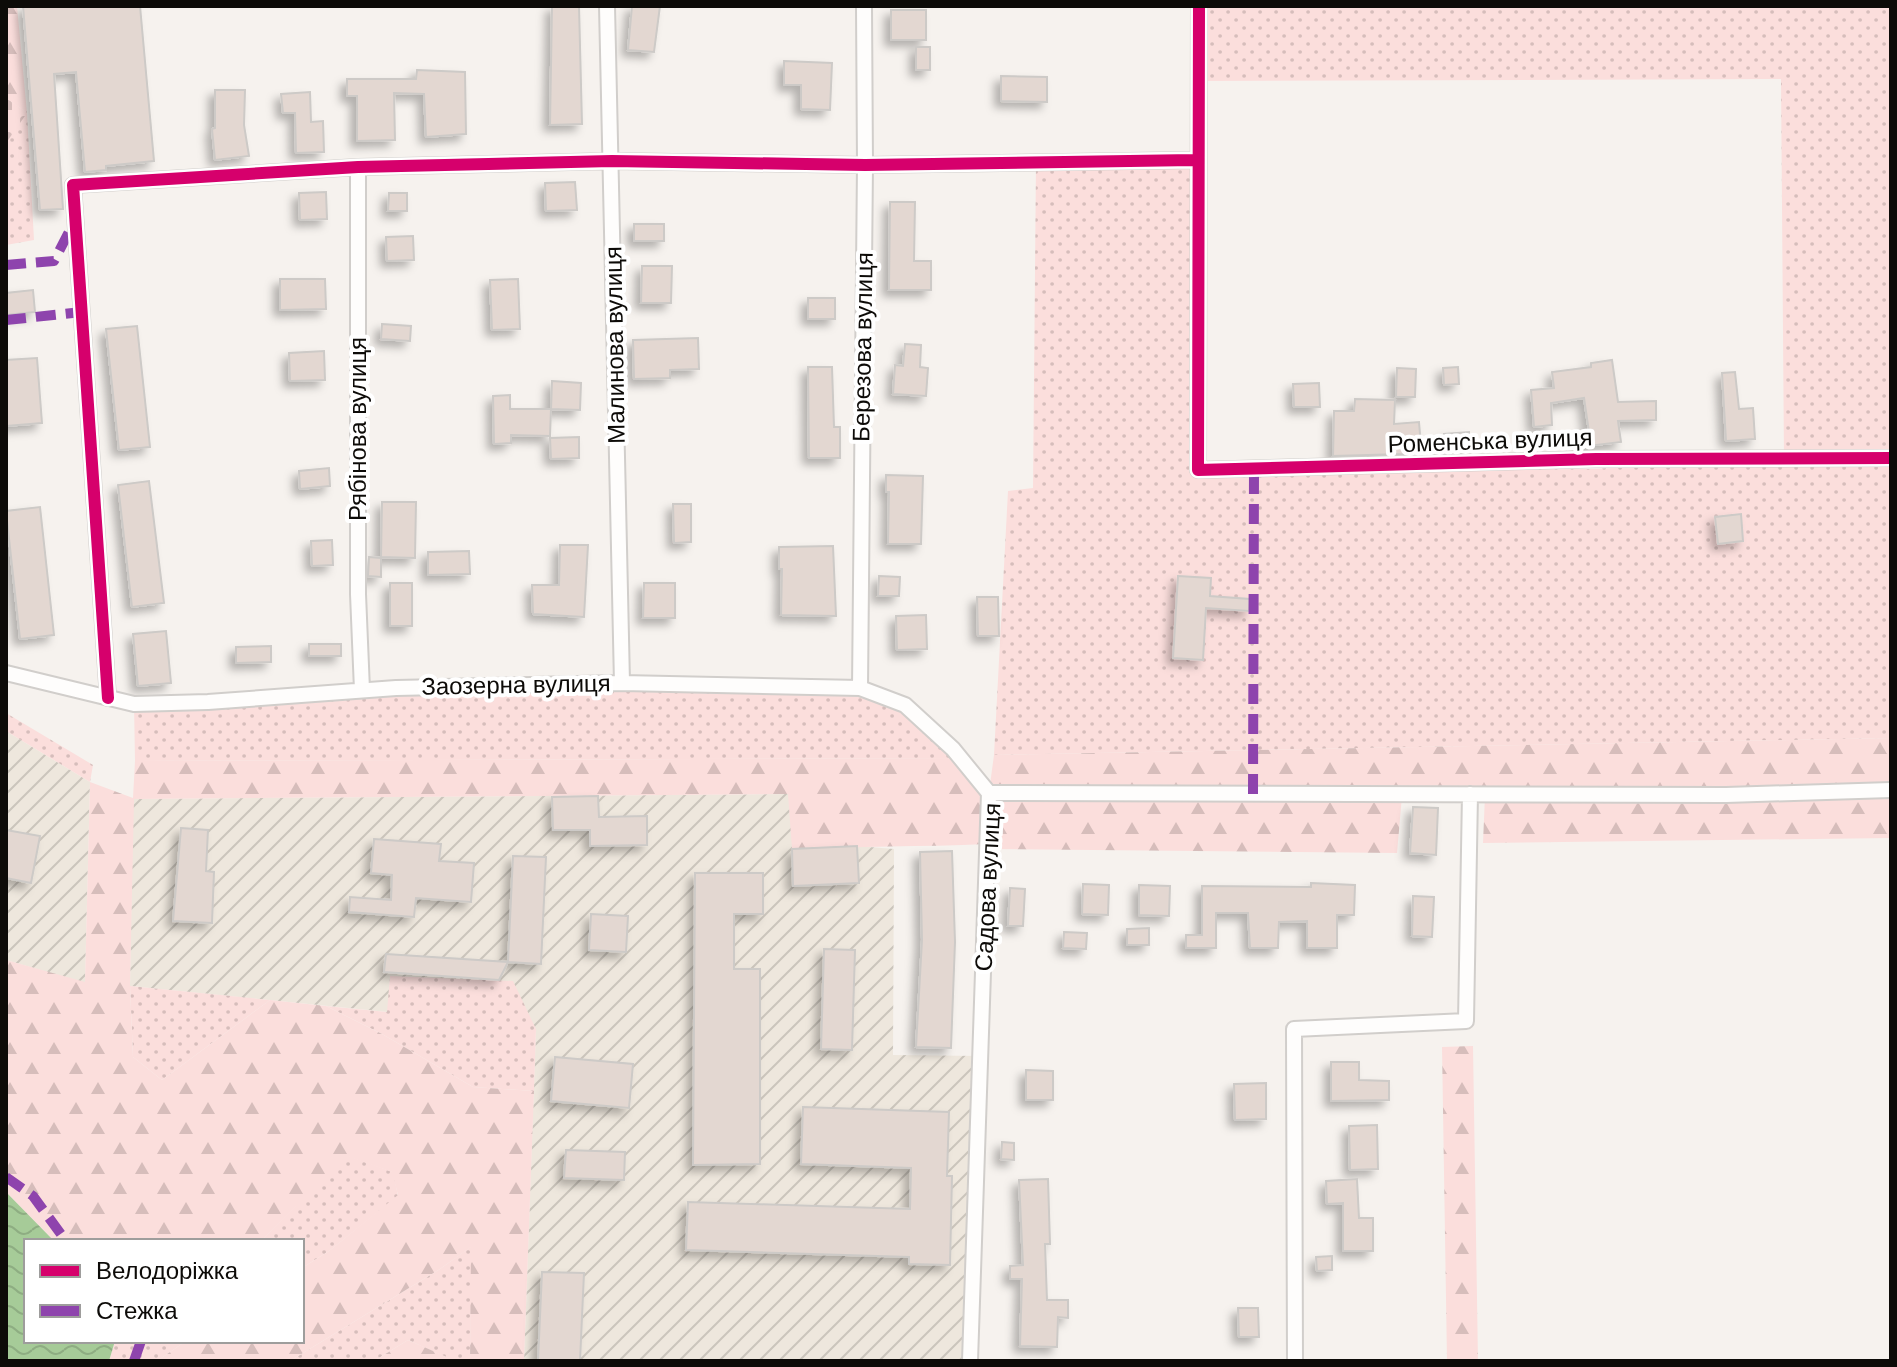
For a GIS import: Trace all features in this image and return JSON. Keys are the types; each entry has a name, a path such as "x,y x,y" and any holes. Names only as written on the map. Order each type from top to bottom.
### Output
{"street":[{"name":"Малинова вулиця","path":"607,6 622,683"},
{"name":"Березова вулиця","path":"860,688 864,6"},
{"name":"Роменська вулиця","path":"1199,6 1198,470 1596,459 1891,458"},
{"path":"108,698 73,185 358,167 612,161 865,165 1194,160"},
{"name":"Рябінова вулиця","path":"358,167 358,594 362,690"},
{"name":"Заозерна вулиця","path":"6,673 134,704 208,702 362,690 622,683 860,688 905,705 953,749 989,793"},
{"name":"Садова вулиця","path":"970,1361 989,793 1726,795 1891,790"},
{"path":"1295,1361 1294,1029 1466,1021 1470,794"}],"shaded area":[{"path":"6,731 90,782 85,983 6,960"},
{"path":"789,794 857,846 894,849 893,1055 980,1056 970,1361 524,1361 536,1029 390,976 388,1012 130,986 133,799"}],"green space":[{"path":"6,6 17,6 27,113 6,98"},
{"path":"1200,6 1891,6 1891,738 994,755 1008,491 1033,488 1036,162 1194,160 1198,470 1590,469 1784,460 1781,79 1199,81"},
{"path":"6,98 27,113 34,240 6,245"},
{"path":"6,98 27,113 6,143"},
{"path":"860,688 905,705 960,758 135,761 134,704 362,690"},
{"path":"6,713 93,765 90,782 6,731"},
{"path":"1891,738 1891,838 1483,843 1485,795 1402,796 1397,853 992,849 987,844 792,849 788,794 134,799 130,986 133,1057 162,1080 270,1000 326,1006 382,1034 473,1087 534,1091 524,1361 470,1361 471,1247 290,1361 157,1361 183,1343 304,1343 304,1267 329,1251 398,1195 392,1172 347,1156 263,1239 52,1239 6,1192 6,960 85,982 90,782 133,798 135,761 960,758 989,792 994,755"},
{"path":"390,976 513,981 536,1029 534,1091 473,1087 382,1034 326,1006 387,1012"},
{"path":"130,986 270,1000 162,1080 133,1057"},
{"path":"1473,1046 1478,1361 1447,1361 1442,1047"},
{"path":"346,1155 393,1172 398,1196 329,1251 304,1267 304,1239 263,1239"},
{"path":"472,1246 470,1361 448,1361 448,1358 408,1340 374,1361 290,1361 440,1269"},
{"path":"408,1340 449,1358 448,1361 374,1361"},
{"path":"114,1343 183,1343 157,1361 109,1361"}],"water":[{"path":"6,1192 52,1239 24,1239 24,1343 114,1343 109,1361 6,1361"}],"building":[{"path":"23,6 140,6 154,161 106,166 106,170 85,172 76,72 54,74 63,209 40,210"},
{"path":"552,6 579,6 582,124 550,125"},
{"path":"632,6 660,6 654,52 628,50"},
{"path":"891,10 926,10 926,40 891,40"},
{"path":"916,47 930,47 930,70 916,70"},
{"path":"784,61 832,63 830,110 801,109 801,85 784,85"},
{"path":"417,70 465,72 466,134 426,137 424,94 394,93 395,140 357,141 357,96 347,96 347,79 416,79"},
{"path":"1001,76 1047,77 1047,102 1001,101"},
{"path":"215,90 245,90 244,125 249,156 215,160 212,129 215,128"},
{"path":"310,92 311,122 323,121 324,152 296,153 295,113 283,113 281,94"},
{"path":"575,182 577,210 546,211 545,183"},
{"path":"326,192 327,219 300,220 299,193"},
{"path":"389,193 407,193 407,211 388,211"},
{"path":"890,202 915,202 914,261 931,261 931,290 889,290"},
{"path":"634,224 664,224 664,241 634,241"},
{"path":"413,236 414,260 387,261 386,237"},
{"path":"642,266 672,266 671,303 641,303"},
{"path":"280,279 325,279 326,309 280,310"},
{"path":"518,279 520,329 492,330 490,280"},
{"path":"33,290 35,312 6,315 6,293"},
{"path":"808,298 835,298 835,319 808,319"},
{"path":"382,324 411,326 410,341 381,339"},
{"path":"137,326 150,447 119,450 106,329"},
{"path":"698,338 699,369 670,370 670,378 634,379 633,340"},
{"path":"905,344 921,345 920,367 928,368 926,396 893,394 895,365 903,366"},
{"path":"324,351 325,380 290,381 289,353"},
{"path":"37,358 42,423 6,426 6,360"},
{"path":"1612,360 1618,402 1656,401 1656,420 1618,421 1621,442 1580,447 1578,434 1589,432 1584,398 1551,403 1552,425 1534,427 1531,390 1554,388 1552,372 1591,367 1591,363"},
{"path":"808,367 832,367 834,427 840,427 840,458 809,458"},
{"path":"1458,367 1459,384 1444,385 1443,368"},
{"path":"1397,368 1416,369 1415,397 1396,397"},
{"path":"1735,372 1739,409 1753,408 1755,439 1726,441 1722,373"},
{"path":"552,381 581,383 580,410 551,409"},
{"path":"1319,383 1320,407 1294,407 1293,384"},
{"path":"510,395 510,409 551,409 550,436 511,435 511,443 494,444 493,396"},
{"path":"1355,399 1395,400 1394,424 1419,422 1421,446 1403,447 1403,454 1333,456 1334,411 1354,411"},
{"path":"1469,432 1470,452 1445,453 1444,434"},
{"path":"579,437 579,458 551,459 550,438"},
{"path":"329,468 330,486 300,489 299,471"},
{"path":"886,475 923,476 921,544 888,544 889,492 886,492"},
{"path":"149,481 164,603 132,607 118,485"},
{"path":"382,502 416,502 415,558 381,557"},
{"path":"673,504 691,504 691,542 674,543"},
{"path":"40,507 54,635 20,639 6,511"},
{"path":"1741,514 1743,541 1718,544 1715,517"},
{"path":"332,540 333,565 312,566 311,541"},
{"path":"560,545 588,545 584,617 533,614 532,585 559,585"},
{"path":"833,546 836,616 781,615 779,547"},
{"path":"469,551 470,574 428,575 428,552"},
{"path":"369,557 381,558 381,577 368,576"},
{"path":"879,576 900,577 899,596 878,596"},
{"path":"1178,576 1211,578 1210,596 1250,599 1249,611 1206,608 1203,660 1173,658"},
{"path":"390,583 412,583 412,626 390,626"},
{"path":"644,583 675,583 675,618 643,618"},
{"path":"977,597 998,597 999,636 978,636"},
{"path":"926,615 927,649 897,650 896,616"},
{"path":"166,631 171,683 138,686 133,634"},
{"path":"309,644 341,644 341,656 309,656"},
{"path":"271,646 271,662 236,663 236,647"},
{"path":"598,796 599,817 647,816 647,845 590,846 590,830 553,830 552,797"},
{"path":"1413,807 1438,808 1436,855 1410,853"},
{"path":"181,828 208,830 206,871 214,872 212,923 173,921"},
{"path":"6,830 40,836 31,883 6,878"},
{"path":"374,839 441,844 439,861 474,863 471,902 416,898 414,917 349,912 350,897 391,900 392,875 371,873"},
{"path":"857,846 859,883 793,886 792,849"},
{"path":"952,851 955,942 951,1048 916,1047 922,940 920,852"},
{"path":"513,856 546,857 541,964 508,962"},
{"path":"695,873 763,873 763,914 734,914 734,969 760,969 760,1164 693,1165"},
{"path":"1311,883 1355,885 1354,915 1337,915 1337,948 1307,948 1307,921 1279,922 1278,948 1250,948 1248,913 1216,913 1216,948 1186,948 1186,935 1202,935 1202,886 1311,887"},
{"path":"1083,884 1109,885 1108,915 1082,914"},
{"path":"1139,885 1170,886 1169,916 1139,915"},
{"path":"1010,888 1025,889 1023,926 1008,926"},
{"path":"1413,896 1434,897 1432,937 1412,936"},
{"path":"591,914 628,916 626,952 589,950"},
{"path":"1149,928 1149,945 1127,945 1127,929"},
{"path":"1064,932 1087,933 1086,949 1063,948"},
{"path":"824,949 855,950 852,1050 821,1049"},
{"path":"386,954 508,962 499,980 384,972"},
{"path":"555,1057 633,1064 629,1108 551,1101"},
{"path":"1331,1062 1359,1062 1359,1080 1389,1081 1389,1100 1331,1101"},
{"path":"1026,1070 1053,1071 1053,1100 1026,1100"},
{"path":"1266,1083 1266,1119 1235,1120 1234,1084"},
{"path":"803,1107 949,1112 947,1176 952,1176 950,1265 909,1264 909,1257 686,1250 688,1202 910,1209 911,1168 801,1164"},
{"path":"1377,1125 1378,1169 1350,1170 1349,1126"},
{"path":"1002,1142 1014,1143 1014,1160 1001,1159"},
{"path":"566,1150 625,1152 624,1180 564,1178"},
{"path":"1048,1179 1050,1244 1045,1244 1047,1300 1068,1300 1068,1318 1058,1317 1057,1347 1020,1346 1022,1279 1010,1279 1010,1266 1023,1265 1019,1180"},
{"path":"1357,1179 1359,1218 1373,1218 1373,1251 1343,1251 1343,1203 1327,1204 1326,1181"},
{"path":"1332,1256 1332,1270 1317,1271 1316,1257"},
{"path":"542,1272 584,1273 580,1361 538,1361"},
{"path":"1238,1308 1258,1308 1259,1337 1239,1337"}],"marked path":[{"path":"6,265 54,261 74,222"},
{"path":"6,320 82,312"},
{"path":"1253,794 1254,469"},
{"path":"6,1177 33,1196 65,1239"},
{"path":"134,1361 140,1343"}],"cycle path":[{"path":"1199,6 1198,470 1596,459 1891,458"},
{"path":"108,698 73,185 358,167 612,161 865,165 1194,160"}]}
